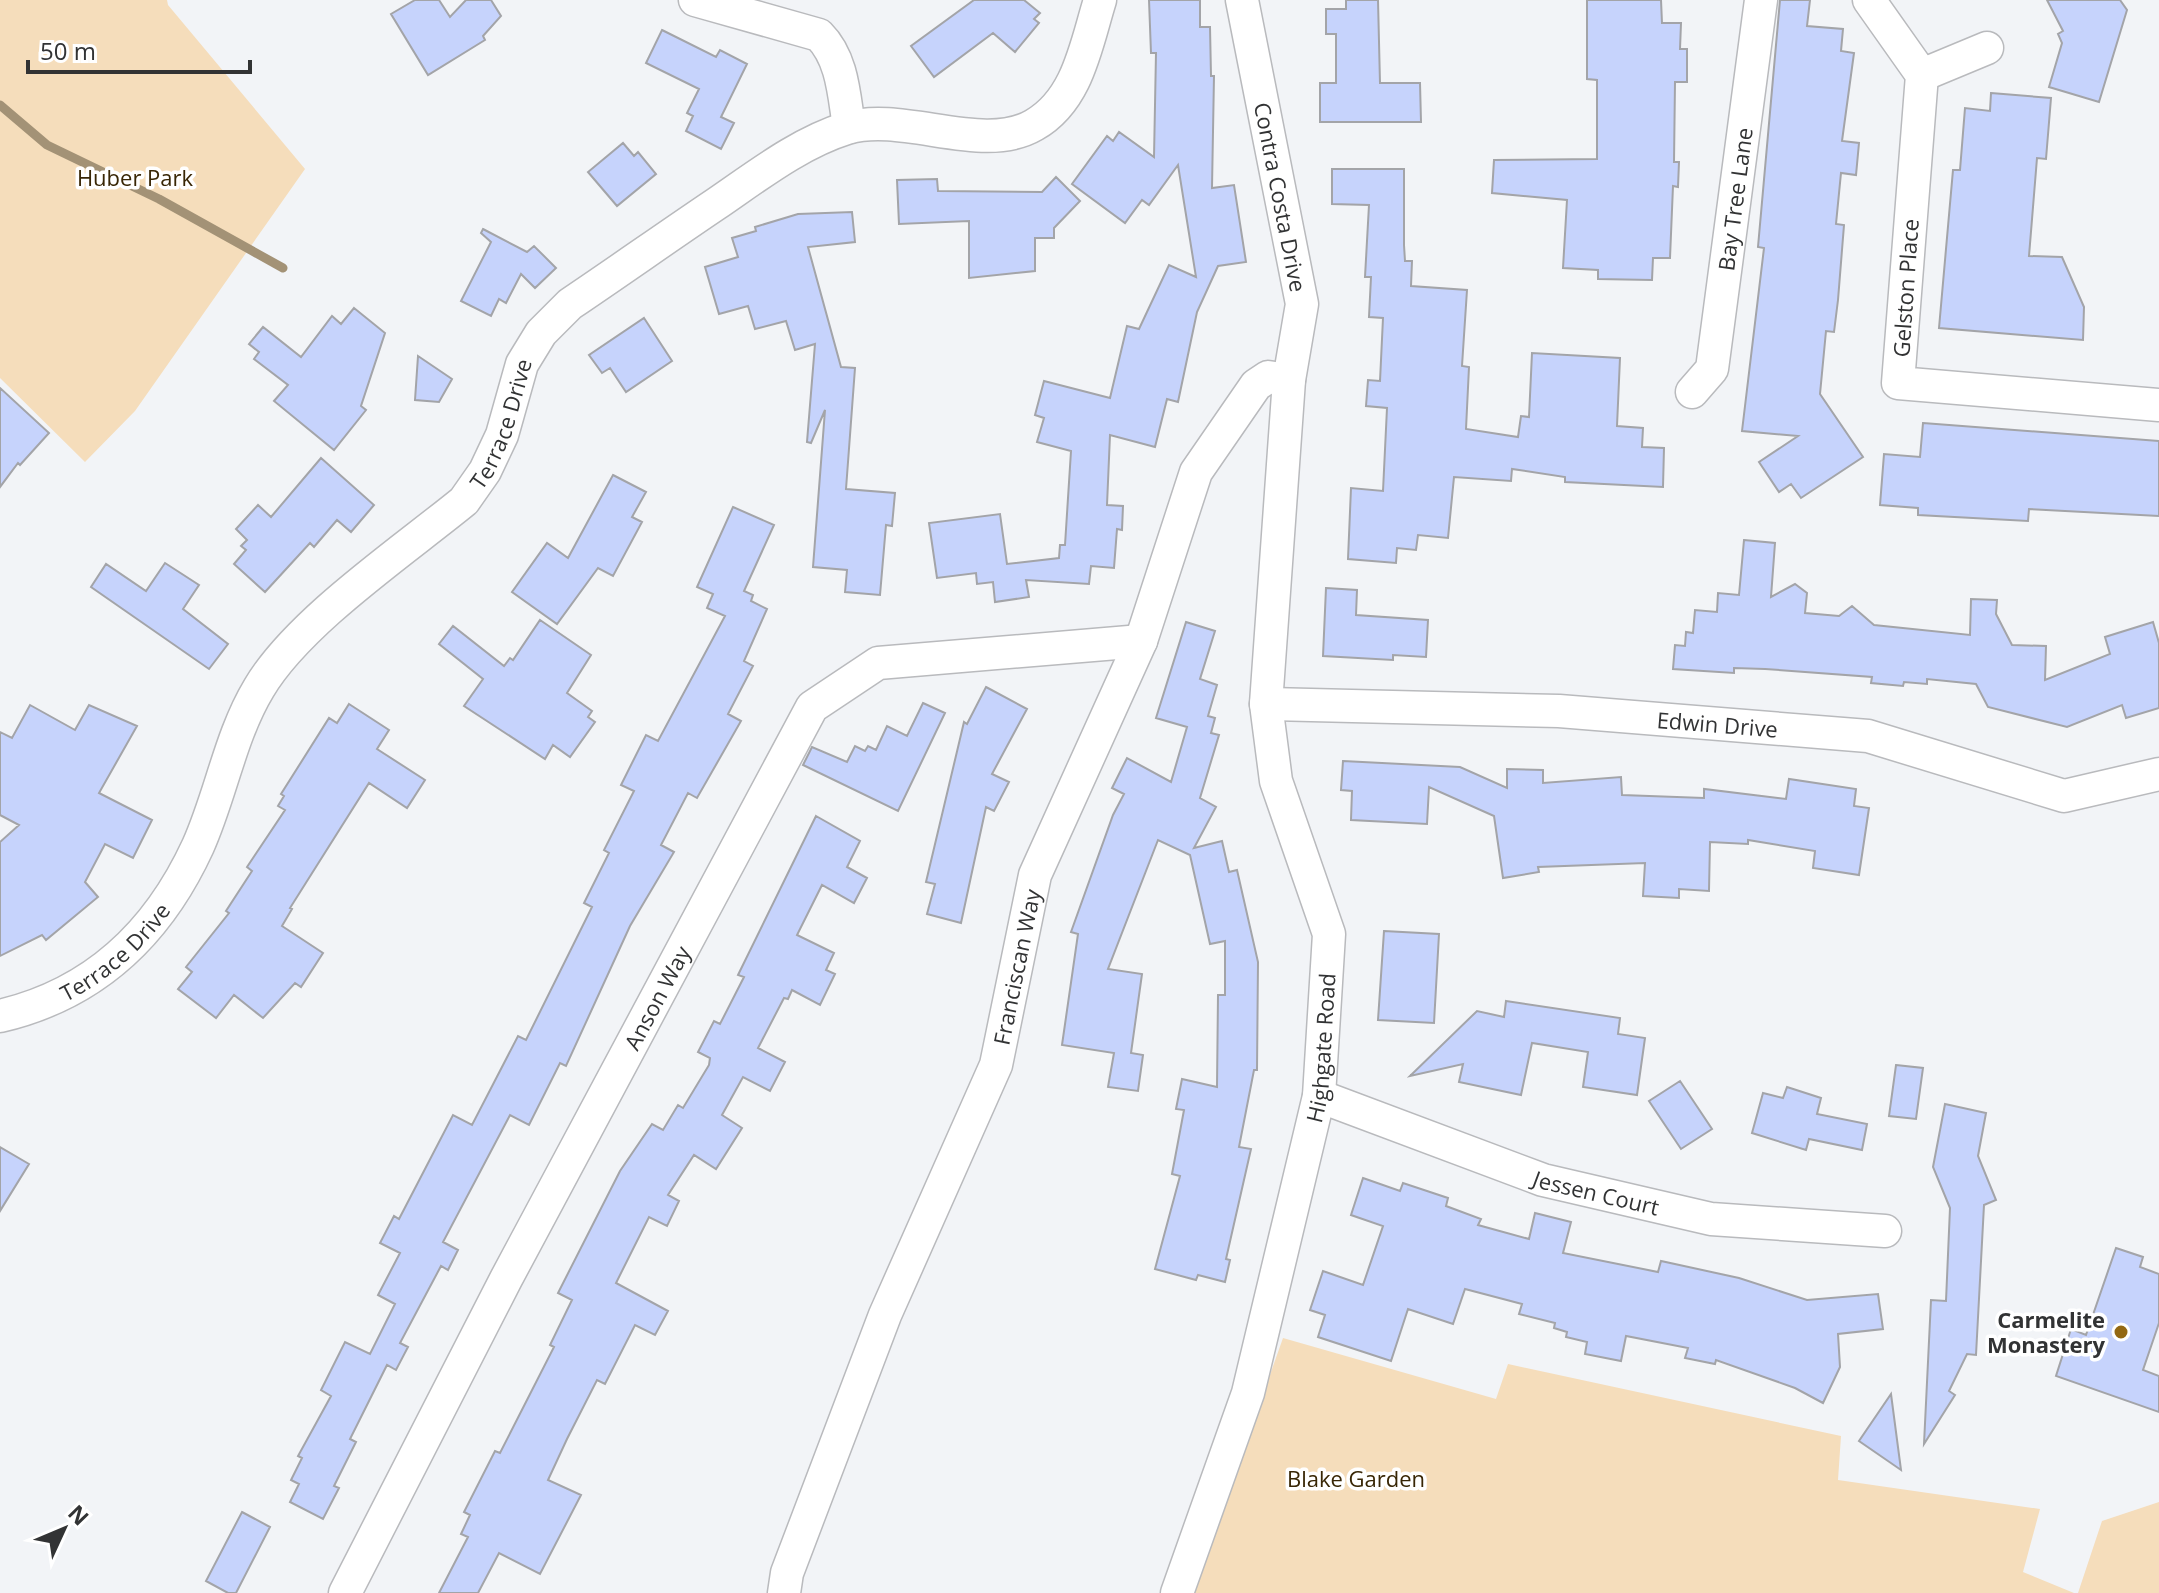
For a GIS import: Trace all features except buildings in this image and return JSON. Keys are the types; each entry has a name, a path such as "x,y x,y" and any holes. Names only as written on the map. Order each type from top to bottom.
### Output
{"street":[{"path":"695,0 819,35 831,47 837,64 849,127"},
{"name":"Terrace Drive","path":"0,1016 31,1009 79,988 140,936 169,900 199,845 237,738 259,688 293,643 464,501 485,471 502,435 522,364 541,333 570,304 779,161 849,127 879,126 1010,135 1031,127 1063,100 1074,81 1100,0"},
{"name":"Contra Costa Drive","path":"1242,0 1302,304 1289,380 1281,491"},
{"name":"Bay Tree Lane","path":"1692,392 1712,369 1761,0"},
{"path":"1869,0 1922,75 1987,48"},
{"name":"Gelston Place","path":"1922,75 1898,383 2159,405"},
{"name":"Franciscan Way","path":"784,1593 787,1573 885,1315 996,1065 1035,875 1141,641 1196,472 1256,385 1268,377 1289,380"},
{"name":"Highgate Road","path":"1177,1593 1248,1393 1319,1096 1329,934 1276,781 1266,704 1281,491"},
{"name":"Anson Way","path":"345,1593 506,1279 812,707 878,663 1141,641"},
{"name":"Edwin Drive","path":"1266,704 1559,711 1868,736 2064,796 2159,774"},
{"name":"Jessen Court","path":"1319,1096 1543,1180 1711,1219 1885,1231"}],"green space":[{"name":"Huber Park","path":"0,0 167,0 305,169 135,411 85,462 0,378"},
{"name":"Blake Garden","path":"1283,1338 1496,1399 1508,1364 1841,1436 1838,1480 2040,1509 2023,1572 2074,1593 1193,1593"},
{"path":"2159,1502 2159,1593 2078,1593 2102,1521"}],"waterway":[{"path":"0,105 47,145 159,199 283,268"}],"place":[{"name":"Carmelite Monastery","path":"2121,1332"}]}
